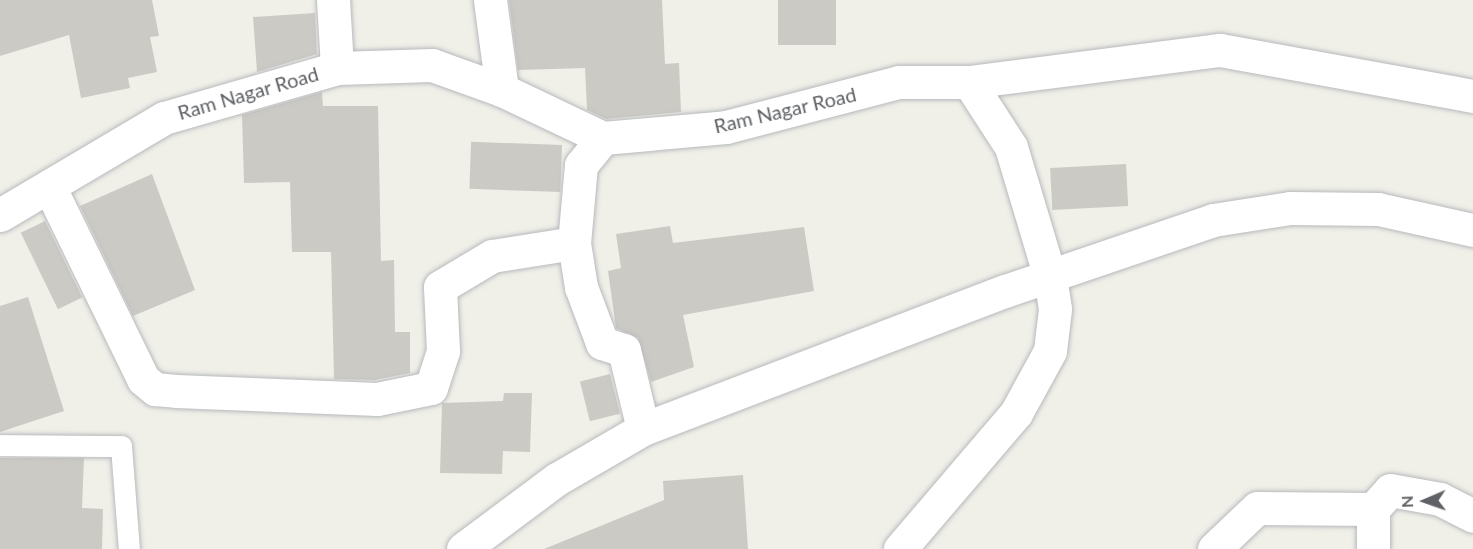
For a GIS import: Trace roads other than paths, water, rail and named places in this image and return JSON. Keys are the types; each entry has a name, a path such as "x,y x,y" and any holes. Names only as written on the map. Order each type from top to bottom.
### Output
{"street":[{"path":"333,0 337,68"},
{"path":"490,0 502,90"},
{"name":"Ram Nagar Road","path":"0,215 164,118 337,68 432,65 502,90 603,138 726,128 899,82 969,82 1220,50 1473,96"},
{"path":"900,549 1016,413 1050,351 1055,309 1050,277 1011,147 969,82"},
{"path":"603,138 581,165 574,243 581,287 602,343 624,350 643,429"},
{"path":"49,186 143,379 155,389 377,399 431,388 443,351 440,288 492,256 574,243"},
{"path":"463,549 557,479 643,429 1050,277 1213,220 1290,208 1378,209 1473,230"},
{"path":"1373,549 1373,509 1390,490 1440,500 1473,516"},
{"path":"1215,549 1257,508 1373,509"}],"lane":[{"path":"0,445 121,446 129,549"}]}
